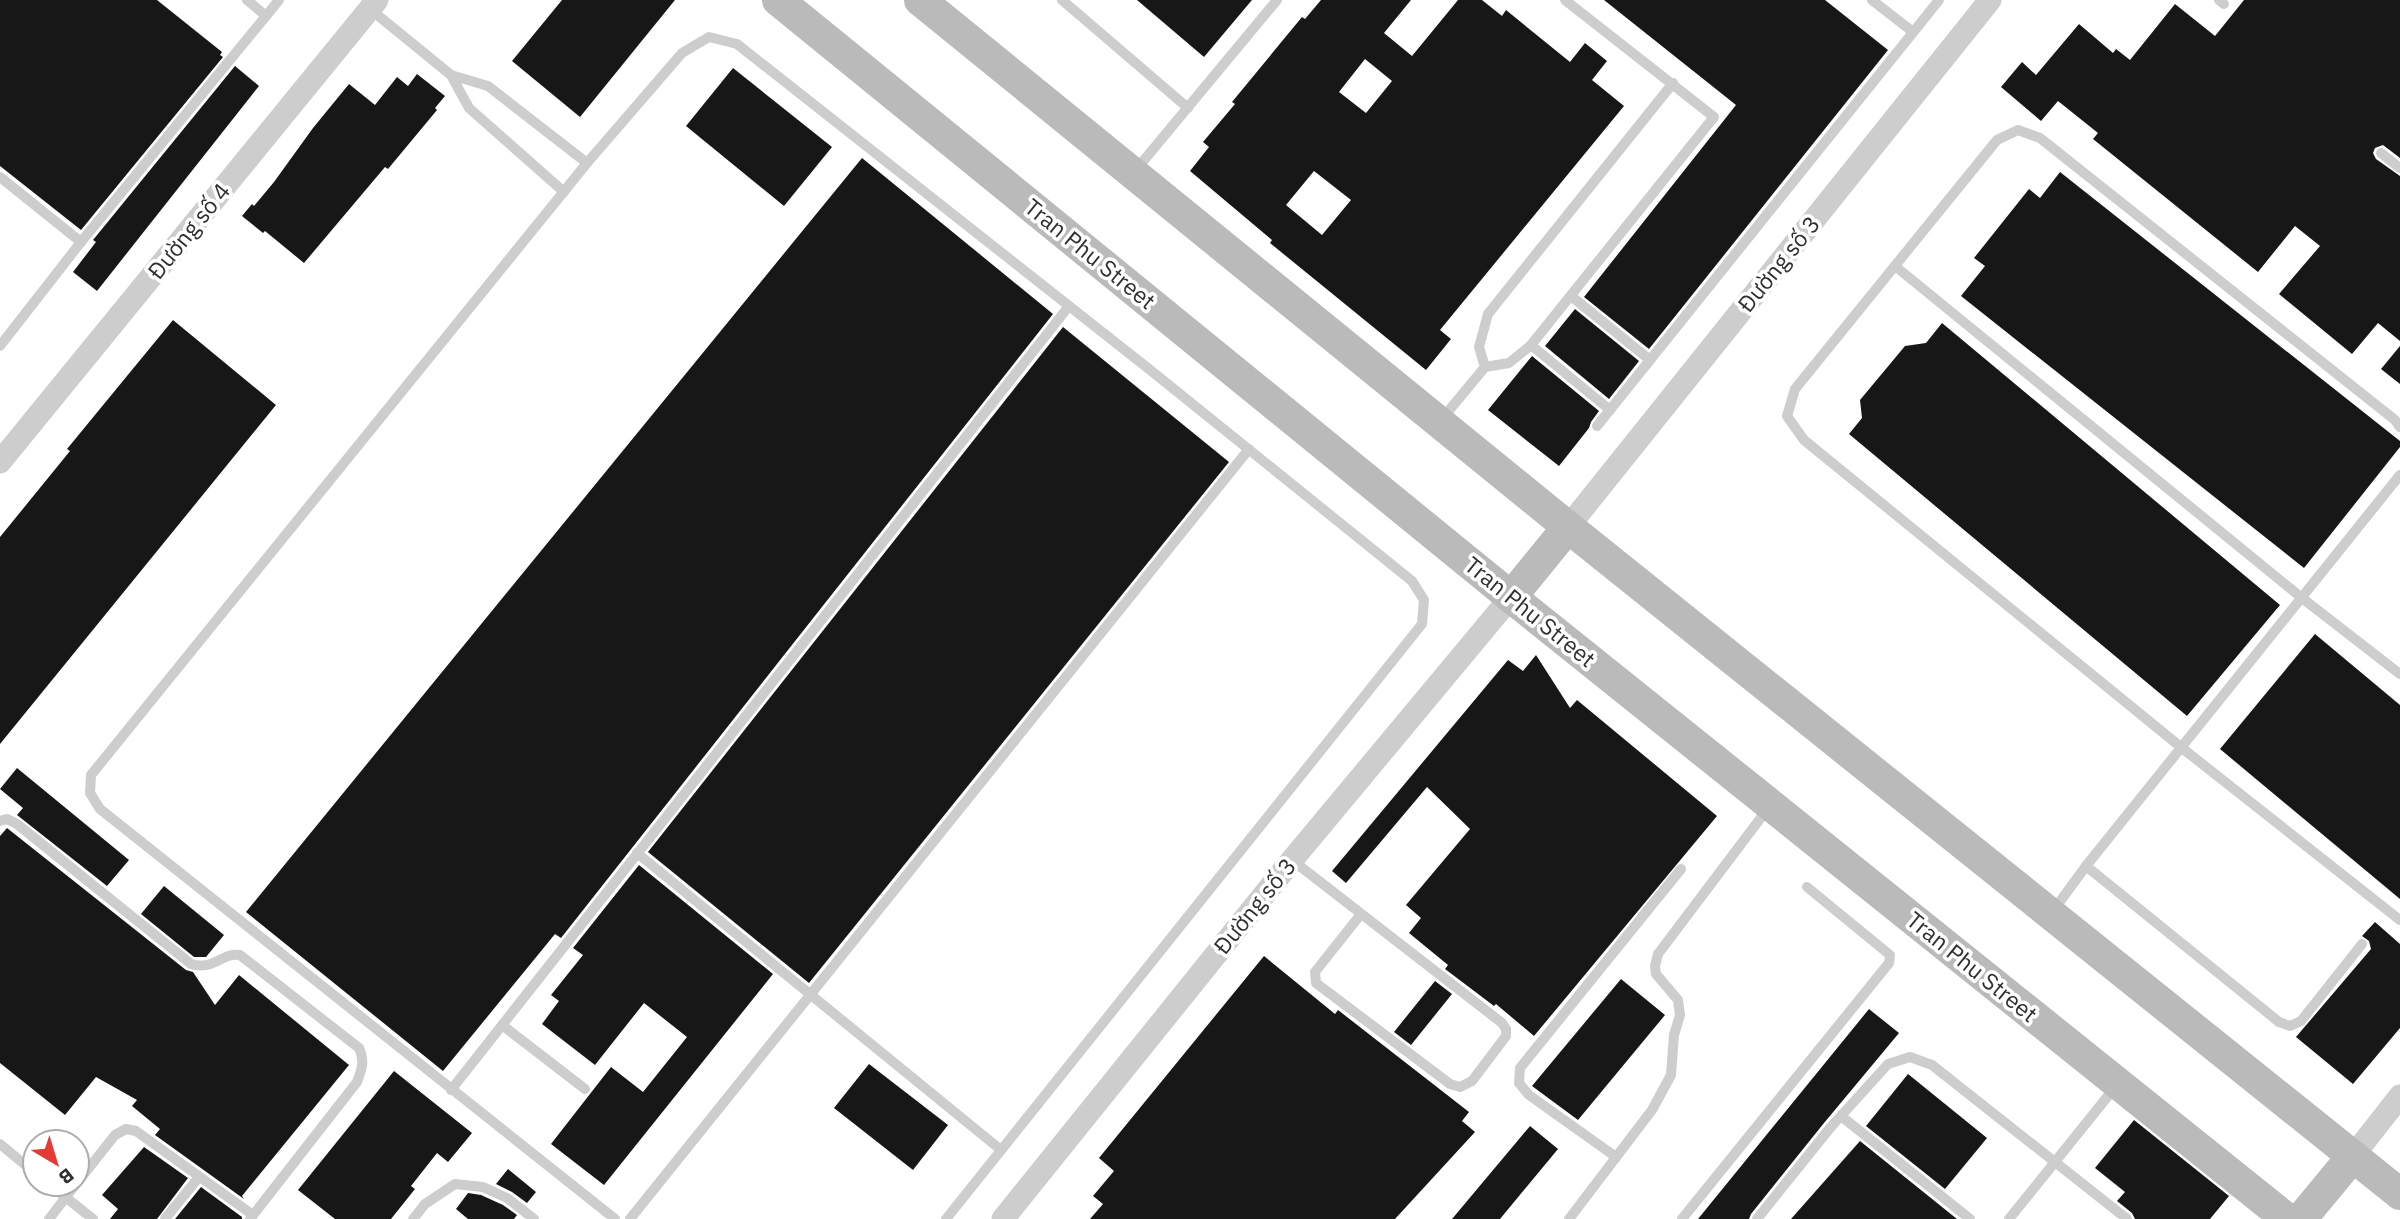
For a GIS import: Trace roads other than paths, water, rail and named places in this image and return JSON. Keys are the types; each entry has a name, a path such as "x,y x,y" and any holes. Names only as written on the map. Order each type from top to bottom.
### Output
{"main road":[{"name":"Tran Phu Street","path":"778,0 1511,597 2287,1219"},
{"path":"920,0 1568,527 2400,1194"},
{"path":"1511,597 1568,527"},
{"path":"2301,1219 2353,1156"}],"street":[{"name":"Đường số 3","path":"1568,527 1990,0"},
{"name":"Đường số 4","path":"0,462 373,5"},
{"name":"Đường số 3","path":"1003,1219 1292,860 1511,597"},
{"path":"2353,1156 2400,1096"}],"lane":[{"path":"247,0 267,16"},
{"path":"0,346 81,242 279,0"},
{"path":"1062,0 1188,108"},
{"path":"1133,173 1277,0"},
{"path":"1439,422 1485,367 1509,363 1531,345 1714,117 1565,0"},
{"path":"1872,0 1913,32"},
{"path":"1597,426 1939,0"},
{"path":"373,5 451,75 469,108 564,192"},
{"path":"615,1219 100,809 90,793 91,775 587,163 682,53 709,37 737,44 1250,449 1412,581 1424,600 1422,624 946,1219"},
{"path":"451,75 488,86 587,163"},
{"path":"1485,367 1479,347 1488,314 1673,83"},
{"path":"2400,427 2395,420 2040,138 2018,130 1997,141 1795,389 1787,416 1804,440 2182,748 2400,920"},
{"path":"2381,153 2400,168"},
{"path":"0,177 81,242"},
{"path":"1895,266 2302,598 2400,674"},
{"path":"1571,296 1650,360"},
{"path":"451,1090 1069,306"},
{"path":"1531,345 1610,410"},
{"path":"630,1219 1250,449"},
{"path":"2050,914 2400,475"},
{"path":"1569,1219 1653,1110 1671,1075 1674,1035 1680,1015 1678,1000 1656,974 1658,954 1770,805"},
{"path":"0,821 7,819 17,824 191,964 202,967 215,964 233,954 240,955 359,1048 363,1058 357,1082 251,1217 136,1131 126,1129 115,1135 91,1166"},
{"path":"638,853 1001,1150"},
{"path":"1292,860 1362,914 1502,1023 1506,1036 1472,1081 1460,1087 1450,1084 1316,983 1315,972 1362,914"},
{"path":"2086,866 2279,1022 2290,1026 2301,1021 2362,944"},
{"path":"1616,1157 1529,1095 1518,1083 1520,1068 1681,869"},
{"path":"1682,1219 1889,963 1891,955 1880,944 1807,887"},
{"path":"502,1025 585,1089"},
{"path":"1757,1219 1841,1116 1888,1064 1910,1057 1932,1065 2127,1219"},
{"path":"2009,1219 2118,1083"},
{"path":"1841,1116 1970,1219"},
{"path":"0,1144 21,1161"},
{"path":"165,1219 199,1177"},
{"path":"413,1219 425,1203 455,1184 484,1187 507,1198 534,1219"},
{"path":"49,1219 66,1198 93,1219"}]}
